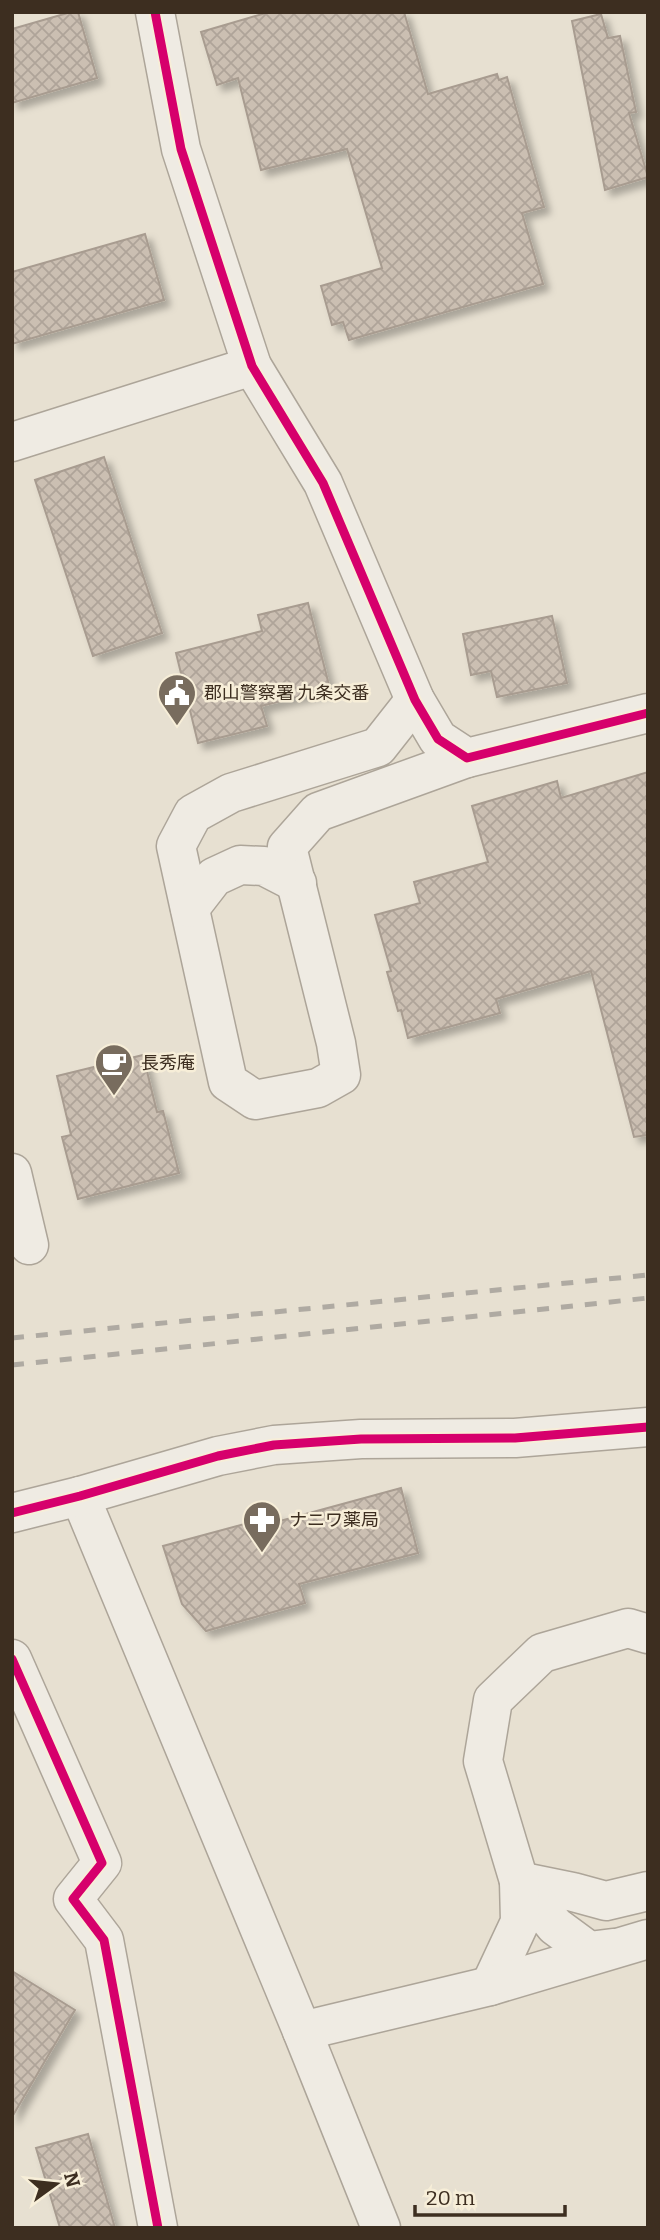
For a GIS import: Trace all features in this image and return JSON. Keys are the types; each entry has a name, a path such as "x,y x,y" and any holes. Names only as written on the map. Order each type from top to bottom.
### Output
{"street":[{"path":"155,12 181,149 252,366 323,482 415,700 438,739 467,758"},
{"path":"12,442 252,366"},
{"path":"415,700 378,747 231,793 193,814 176,846 229,1083 255,1100 318,1088 341,1074 336,1043 287,847 318,812 467,758 648,713"},
{"path":"191,908 214,877 240,865 264,866 297,883"},
{"path":"12,1173 29,1245"},
{"path":"12,1513 218,1456 275,1445 361,1440 515,1438 648,1427"},
{"path":"80,1496 381,2228"},
{"path":"491,1986 520,1922 519,1881 483,1761 493,1700 542,1653 628,1628 648,1634"},
{"path":"12,1659 102,1863 73,1899 104,1940 158,2228"},
{"path":"519,1881 606,1901 648,1891"},
{"path":"519,1881 555,1926 589,1951 631,1944"},
{"path":"302,2031 491,1986 631,1944"}],"building":[{"path":"78,12 97,78 12,103 12,29"},
{"path":"269,12 404,12 428,94 497,74 499,80 507,77 544,207 522,213 543,284 349,340 343,322 332,325 321,286 382,268 347,149 261,170 238,78 217,85 201,32"},
{"path":"601,14 608,38 620,36 636,112 629,113 648,177 605,190 572,21"},
{"path":"145,234 164,300 12,344 12,272"},
{"path":"104,457 162,633 93,656 35,480"},
{"path":"308,603 330,689 261,706 267,726 198,743 176,653 262,631 258,615"},
{"path":"552,616 567,683 497,697 491,671 471,675 463,634"},
{"path":"648,772 648,1135 634,1137 591,971 496,999 500,1013 408,1038 387,972 391,971 375,915 420,903 414,882 488,862 472,806 557,781 561,798"},
{"path":"143,1055 157,1112 163,1111 179,1173 78,1199 62,1137 71,1135 57,1076"},
{"path":"401,1488 418,1553 299,1584 305,1603 206,1631 182,1604 163,1546 278,1515 280,1521"},
{"path":"12,1971 75,2010 12,2117"},
{"path":"88,2134 115,2228 60,2228 36,2148"}],"railway":[{"path":"12,1338 648,1275"},
{"path":"12,1365 648,1298"}],"cycle path":[{"path":"155,12 181,149 252,366 323,483 415,700 438,739 467,758 648,713"},
{"path":"12,1513 218,1456 274,1445 361,1439 515,1438 648,1427"},
{"path":"12,1659 102,1863 73,1899 104,1940 158,2228"}],"place":[{"name":"郡山警察署 九条交番","path":"177,727"},
{"name":"長秀庵","path":"114,1097"},
{"name":"ナニワ薬局","path":"262,1554"}]}
